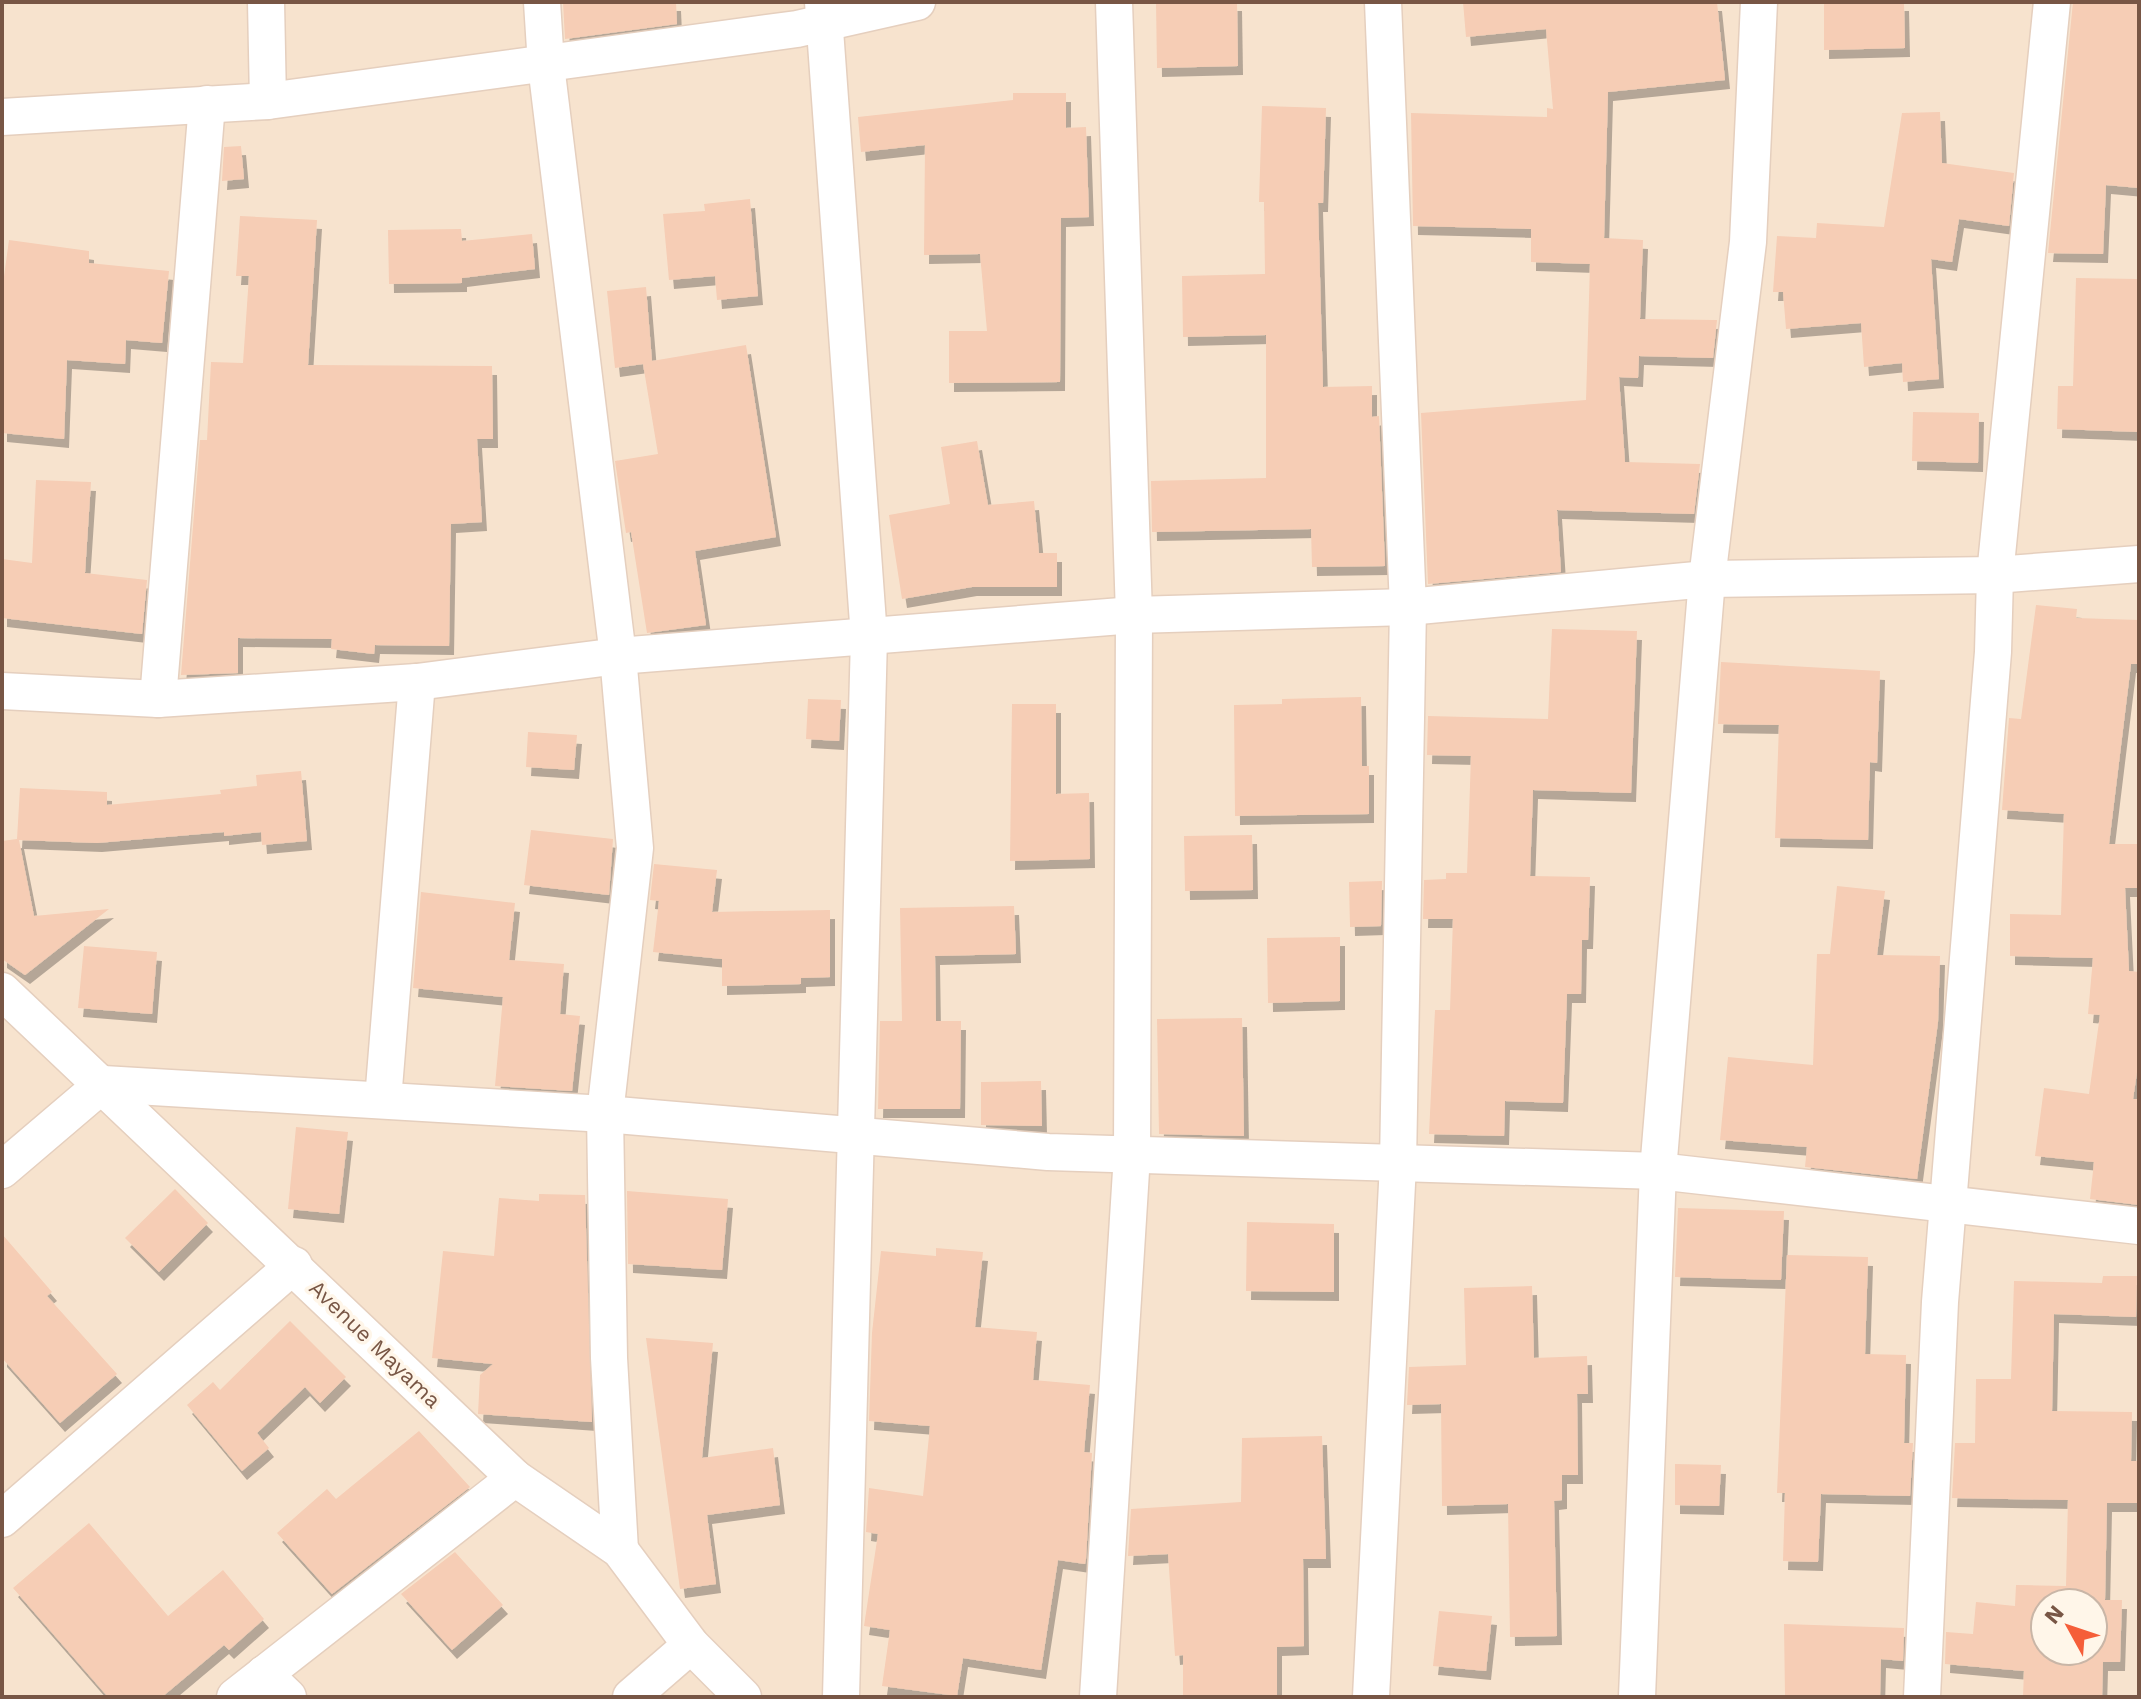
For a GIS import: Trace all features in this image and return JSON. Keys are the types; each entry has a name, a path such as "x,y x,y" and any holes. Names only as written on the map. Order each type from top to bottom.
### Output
{"street":[{"path":"266,2 268,101"},
{"path":"542,2 546,65 618,656 635,848 605,1114 609,1358 620,1550"},
{"path":"2,117 268,101 546,65 823,12 917,2"},
{"path":"1098,1697 1132,1155 1134,615 1114,2"},
{"path":"1371,1697 1398,1164 1408,607 1383,2"},
{"path":"1637,1697 1658,1171 1707,579 1748,242 1759,2"},
{"path":"1922,1697 1948,1205 1993,652 1995,575 2052,2"},
{"path":"823,12 869,637 841,1697"},
{"path":"158,699 207,104"},
{"path":"2,691 158,699 417,682 618,656 1134,615 1408,607 1707,579 1995,575 2139,564"},
{"path":"383,1100 417,682"},
{"name":"Avenue Mayama","path":"2,991 515,1478 620,1550 691,1645 743,1697"},
{"path":"2,1170 103,1084 605,1114 854,1137 1132,1155 1658,1171 2139,1226"},
{"path":"2,1519 294,1265"},
{"path":"235,1697 276,1685 515,1478"},
{"path":"631,1697 691,1645"}],"shaded area":[{"path":"2,2 2139,2 2139,1697 2,1697"}],"building":[{"path":"563,2 676,2 677,24 565,39"},
{"path":"1156,2 1237,2 1238,66 1157,68"},
{"path":"1463,2 1717,2 1725,80 1608,92 1604,238 1643,240 1640,319 1717,320 1713,358 1639,356 1638,378 1619,377 1625,462 1700,464 1694,514 1557,510 1561,572 1428,584 1421,413 1586,400 1590,264 1531,262 1531,229 1413,226 1411,113 1547,117 1547,108 1553,109 1546,29 1466,37"},
{"path":"1824,2 1904,2 1905,48 1824,50"},
{"path":"2073,2 2139,2 2139,188 2106,185 2103,254 2048,253"},
{"path":"1013,93 1066,93 1066,128 1086,127 1089,217 1061,218 1060,382 949,383 949,331 987,331 980,254 924,255 925,145 861,152 858,117 1013,100"},
{"path":"1262,106 1326,108 1323,203 1318,203 1323,387 1372,386 1372,417 1379,416 1385,566 1312,567 1311,529 1152,532 1151,481 1266,478 1266,335 1183,337 1182,276 1265,274 1264,202 1259,202"},
{"path":"1940,112 1942,163 2014,173 2009,226 1959,219 1952,262 1931,259 1939,379 1903,382 1902,363 1864,367 1861,323 1786,329 1783,292 1773,292 1777,236 1816,238 1817,223 1884,227 1902,113"},
{"path":"241,146 244,179 222,181 224,147"},
{"path":"750,199 758,296 717,300 715,276 669,280 663,214 705,211 704,204"},
{"path":"240,216 317,220 308,365 492,366 493,439 477,439 482,522 451,524 449,646 375,645 374,654 331,649 332,639 238,638 238,673 181,675 200,440 207,440 211,362 243,363 249,276 236,276"},
{"path":"461,229 462,241 532,234 535,269 462,278 462,283 389,284 388,230"},
{"path":"9,240 89,251 89,263 169,271 162,343 126,340 125,364 67,360 64,439 2,433 2,291"},
{"path":"2076,278 2139,279 2139,432 2057,429 2058,386 2073,386"},
{"path":"646,287 652,361 746,345 776,537 695,551 706,625 647,633 631,532 626,533 615,461 658,454 643,364 615,368 607,291"},
{"path":"1913,412 1979,413 1978,463 1912,461"},
{"path":"977,441 988,505 1034,501 1039,553 1057,553 1057,587 972,587 902,599 889,515 950,504 941,447"},
{"path":"36,480 91,482 85,573 147,580 142,634 2,618 2,559 32,563"},
{"path":"2036,605 2077,609 2076,618 2139,620 2139,664 2131,664 2109,844 2139,844 2139,888 2125,888 2129,971 2139,972 2139,1059 2133,1099 2139,1099 2139,1205 2090,1199 2094,1162 2035,1156 2044,1088 2089,1094 2100,1015 2088,1014 2093,958 2010,956 2010,914 2061,915 2064,814 2002,810 2009,718 2021,719"},
{"path":"1552,629 1637,631 1631,793 1533,790 1530,876 1590,877 1588,940 1582,940 1581,994 1567,994 1563,1103 1505,1101 1504,1136 1429,1134 1435,1010 1450,1010 1453,919 1423,919 1424,880 1446,879 1446,873 1467,873 1471,756 1427,755 1428,716 1548,719"},
{"path":"1721,662 1880,671 1877,763 1870,762 1868,840 1775,838 1779,725 1718,724"},
{"path":"1361,697 1362,766 1369,766 1369,814 1235,816 1234,705 1282,704 1282,699"},
{"path":"808,699 841,700 839,741 806,739"},
{"path":"1012,704 1056,704 1056,794 1089,793 1090,859 1010,861"},
{"path":"528,732 577,735 574,770 526,767"},
{"path":"301,771 307,841 262,845 261,832 224,836 224,832 97,843 19,840 34,916 109,909 25,975 2,959 2,841 17,839 20,788 107,792 107,805 221,794 220,790 257,786 256,775"},
{"path":"531,830 613,839 609,895 524,885"},
{"path":"1252,835 1253,890 1185,891 1184,836"},
{"path":"654,864 717,870 712,912 830,910 830,977 801,978 801,984 722,986 722,959 653,952 659,901 650,900"},
{"path":"1382,881 1381,926 1350,927 1349,882"},
{"path":"1837,886 1885,891 1877,955 1940,956 1938,1022 1917,1179 1805,1167 1807,1147 1720,1140 1728,1057 1813,1065 1817,954 1830,954"},
{"path":"421,892 515,903 509,960 564,964 560,1014 580,1016 572,1091 495,1086 503,997 413,988"},
{"path":"1014,906 1016,954 935,956 936,1021 961,1021 960,1109 878,1109 880,1021 902,1021 900,908"},
{"path":"1340,937 1340,1001 1268,1003 1267,938"},
{"path":"84,946 157,952 152,1014 78,1008"},
{"path":"1242,1018 1244,1136 1159,1134 1157,1019"},
{"path":"1041,1081 1042,1126 981,1125 981,1082"},
{"path":"296,1127 348,1132 339,1214 288,1209"},
{"path":"175,1189 208,1223 159,1272 125,1238"},
{"path":"627,1191 728,1199 722,1270 628,1264"},
{"path":"539,1194 585,1195 592,1422 478,1414 480,1375 493,1364 432,1358 443,1251 494,1256 499,1198 539,1201"},
{"path":"1678,1208 1784,1211 1781,1280 1675,1277"},
{"path":"1247,1222 1334,1224 1334,1292 1246,1291"},
{"path":"2,1234 52,1292 47,1296 117,1374 60,1423 2,1358"},
{"path":"936,1248 983,1252 975,1327 1037,1332 1033,1380 1090,1385 1084,1452 1092,1453 1086,1559 1085,1564 1058,1560 1041,1670 963,1658 957,1696 882,1686 890,1630 864,1626 878,1534 866,1532 869,1488 923,1496 930,1426 869,1421 872,1333 881,1251 936,1256"},
{"path":"1787,1255 1868,1257 1865,1354 1906,1355 1904,1443 1913,1443 1910,1496 1821,1494 1818,1562 1783,1561 1785,1493 1777,1493"},
{"path":"2103,1276 2137,1276 2136,1317 2054,1314 2052,1411 2132,1412 2131,1461 2139,1461 2139,1503 2107,1503 2105,1587 2029,1587 2029,1667 2103,1667 2102,1697 2023,1697 2024,1671 1945,1664 1946,1632 1973,1634 1976,1602 2015,1606 2016,1585 2066,1586 2068,1500 1952,1498 1955,1443 1975,1443 1976,1379 2011,1379 2014,1281 2102,1283"},
{"path":"1532,1286 1534,1358 1587,1356 1588,1394 1577,1394 1578,1475 1562,1475 1562,1500 1554,1501 1557,1636 1510,1637 1508,1504 1442,1506 1441,1404 1407,1405 1409,1367 1466,1365 1464,1288"},
{"path":"290,1321 346,1377 320,1403 305,1387 257,1433 269,1448 242,1471 187,1405 213,1382 220,1390"},
{"path":"646,1338 713,1343 702,1458 773,1448 780,1505 707,1515 716,1584 680,1589"},
{"path":"419,1431 470,1487 332,1594 277,1533 327,1489 336,1499"},
{"path":"1322,1436 1326,1559 1303,1559 1304,1646 1277,1647 1277,1697 1183,1697 1183,1655 1175,1656 1168,1554 1128,1556 1131,1509 1241,1502 1242,1438"},
{"path":"1675,1464 1721,1465 1719,1506 1675,1505"},
{"path":"89,1523 168,1616 223,1570 264,1619 229,1650 224,1645 162,1697 108,1697 13,1588"},
{"path":"455,1552 503,1605 452,1650 401,1594"},
{"path":"2109,1600 2122,1600 2120,1662 2109,1662"},
{"path":"1439,1611 1492,1616 1486,1671 1433,1666"},
{"path":"1784,1624 1904,1628 1903,1661 1881,1659 1880,1697 1785,1697"}]}
